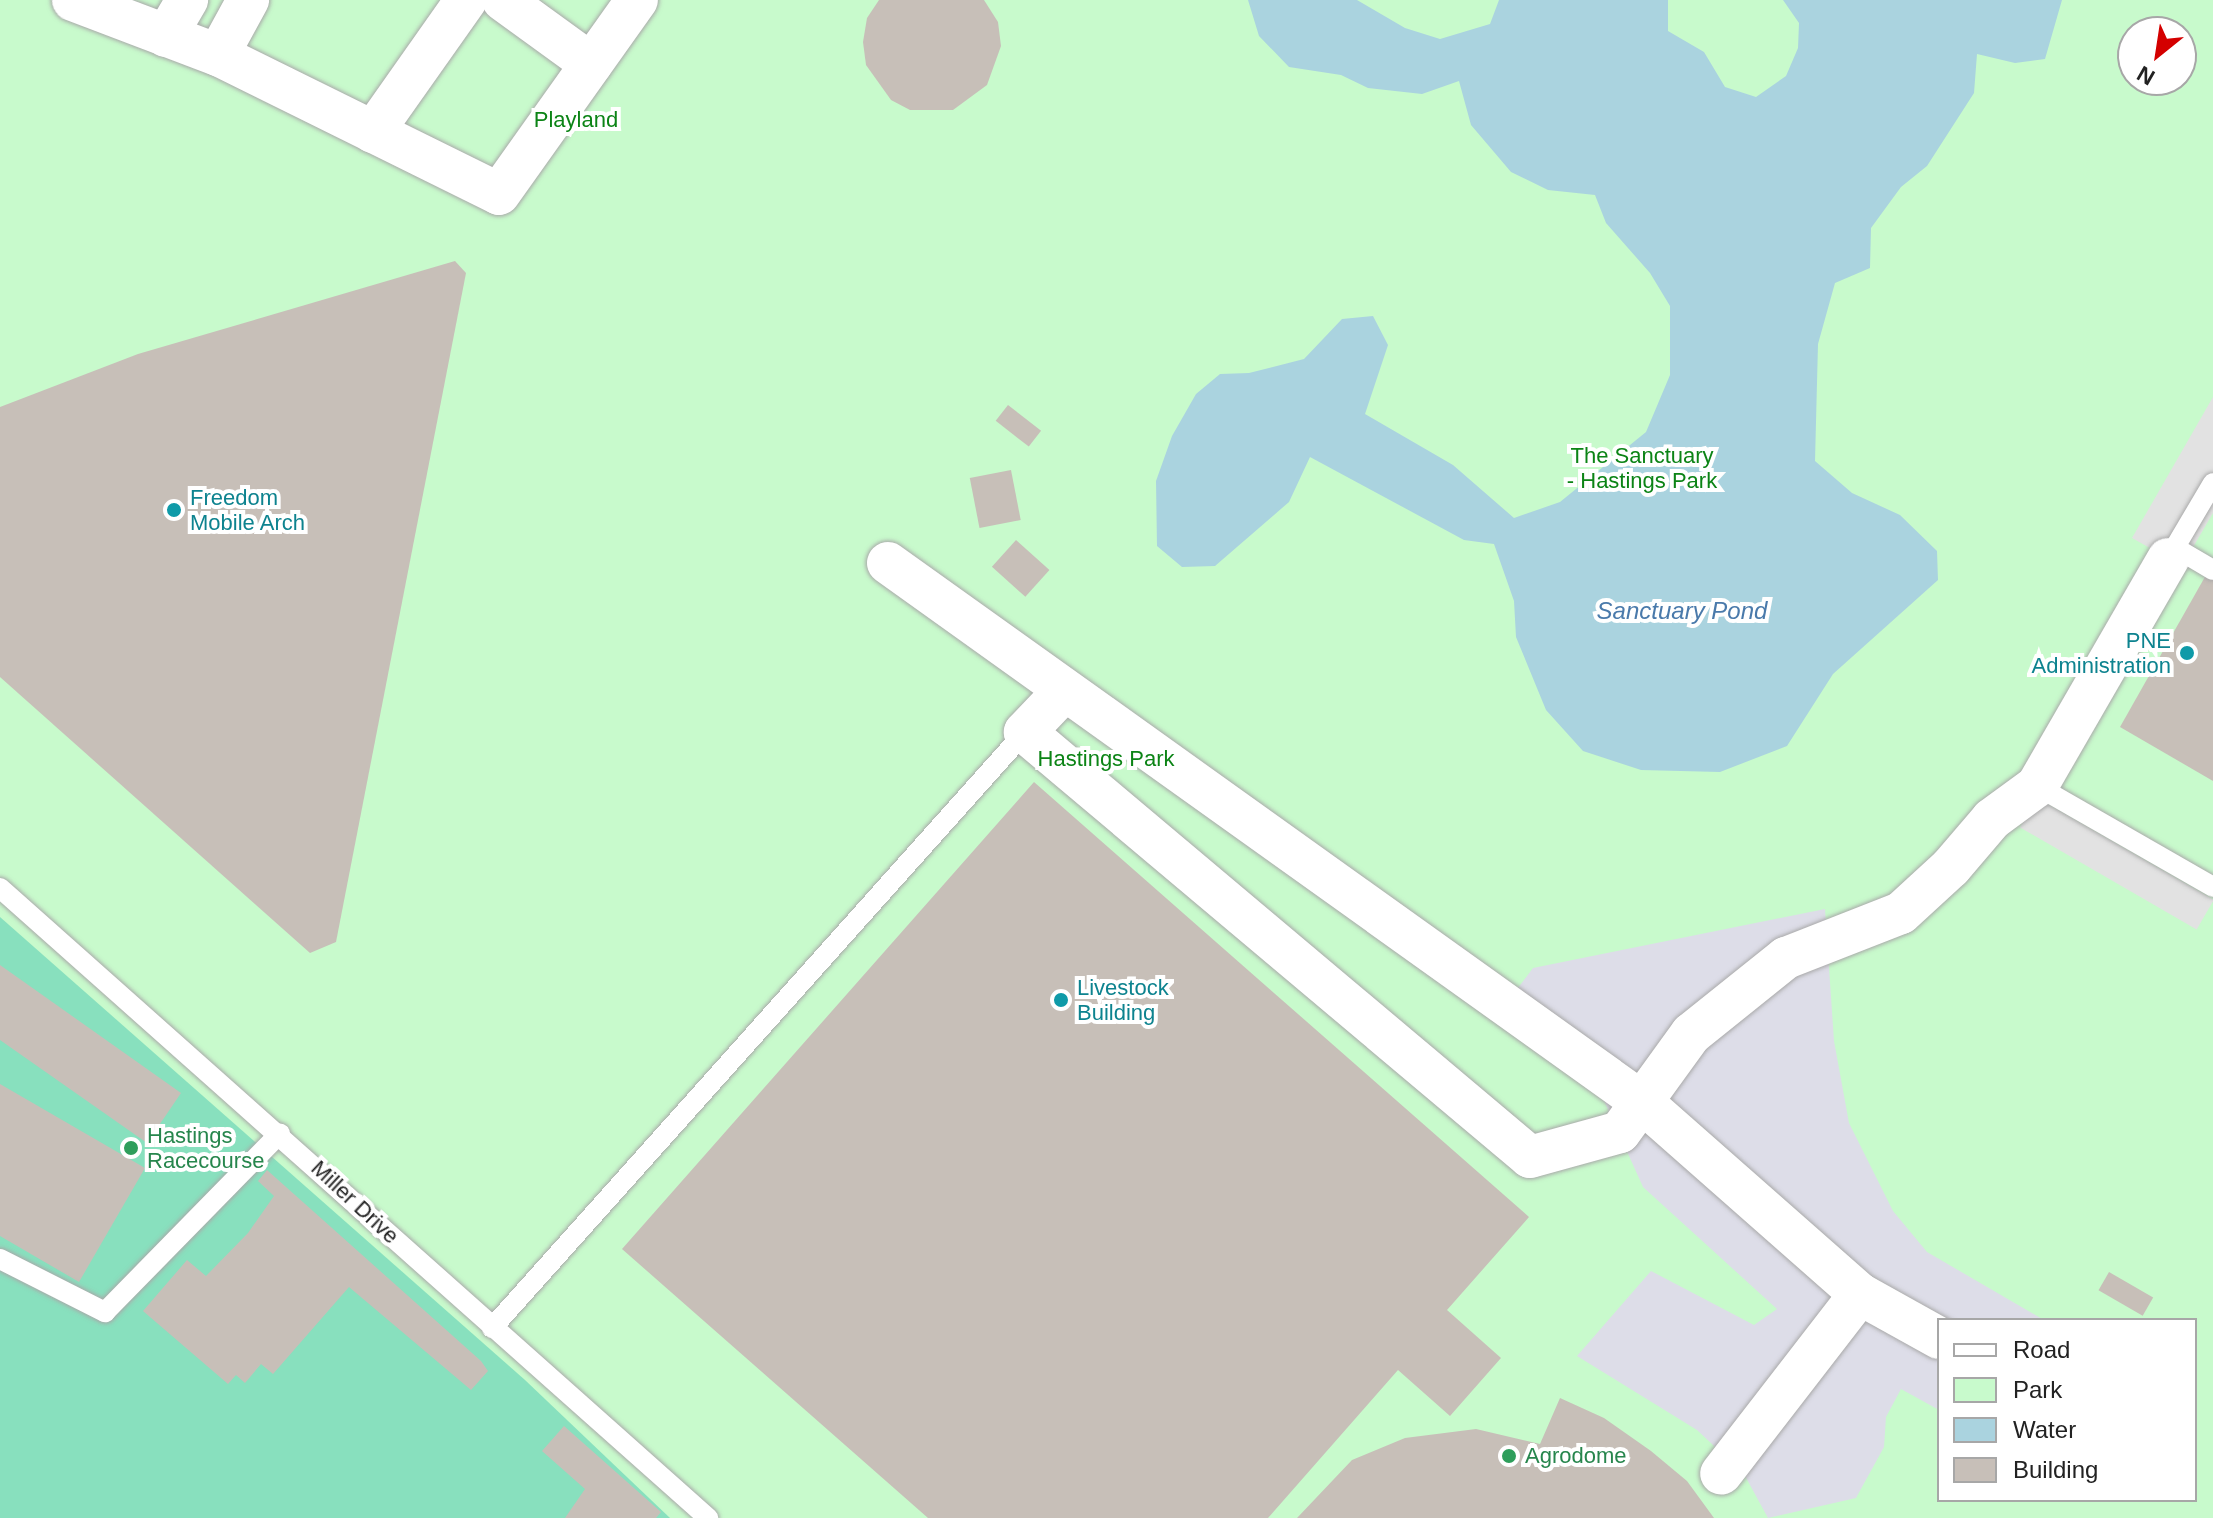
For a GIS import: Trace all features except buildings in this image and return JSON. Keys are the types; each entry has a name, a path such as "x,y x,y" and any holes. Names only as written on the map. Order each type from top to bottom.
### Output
{"street":[{"path":"73,0 218,55 499,194 637,0"},
{"path":"166,36 187,0"},
{"path":"218,55 248,0"},
{"path":"373,132 466,0"},
{"path":"503,0 591,64"},
{"path":"1064,691 1025,732 1530,1157 1620,1132 1702,1024 1786,958 1901,913 1992,819 2037,786 2171,553"},
{"path":"888,563 1643,1103 1860,1294 1937,1337"},
{"path":"1721,1474 1860,1294"}],"lane":[{"path":"2213,483 2171,553 2213,570"},
{"path":"492,1328 1025,732"},
{"path":"2037,786 2213,887"},
{"name":"Miller Drive","path":"0,888 280,1133 700,1515"},
{"path":"0,1259 105,1312 280,1133"}],"green space":[{"name":"Hastings Park","path":"0,0 2213,0 2213,1518 0,1518"},
{"name":"Hastings Racecourse","path":"0,917 525,1380 670,1518 0,1518"}],"shaded area":[{"path":"2213,397 2213,513 2182,566 2132,538"},
{"path":"2037,798 2213,900 2197,929 2020,827"},
{"path":"1825,909 1834,1041 1849,1123 1893,1211 1927,1252 2041,1318 1937,1318 1937,1409 1901,1389 1886,1417 1884,1447 1856,1498 1768,1518 1744,1474 1697,1430 1577,1356 1651,1271 1754,1325 1777,1309 1643,1187 1597,1085 1496,1017 1533,968"}],"water":[{"name":"Sanctuary Pond","path":"1248,0 1357,0 1405,28 1440,39 1490,24 1499,0 1668,0 1668,31 1704,52 1725,87 1756,97 1786,76 1798,48 1799,23 1783,0 2062,0 2045,59 2015,63 1977,54 1974,93 1927,166 1901,187 1871,228 1870,268 1835,283 1818,344 1815,461 1852,493 1900,515 1937,551 1938,580 1833,674 1787,746 1720,772 1641,770 1583,751 1546,710 1516,637 1514,601 1494,544 1464,540 1310,457 1289,502 1215,566 1182,567 1157,546 1156,481 1172,436 1196,394 1220,374 1249,373 1304,359 1342,319 1373,316 1388,345 1365,414 1453,465 1514,518 1560,502 1646,432 1670,375 1670,306 1650,273 1606,223 1595,195 1548,190 1511,172 1471,125 1459,81 1422,94 1368,88 1341,75 1289,67 1259,36"}],"place":[{"name":"Freedom Mobile Arch","path":"174,510"},
{"name":"PNE Administration","path":"2187,653"},
{"name":"Livestock Building","path":"1061,1000"},
{"name":"Hastings Racecourse","path":"131,1148"},
{"name":"Agrodome","path":"1509,1456"}],"park label":[{"name":"Playland","path":"576,120"},
{"name":"The Sanctuary - Hastings Park","path":"1642,468"}]}
